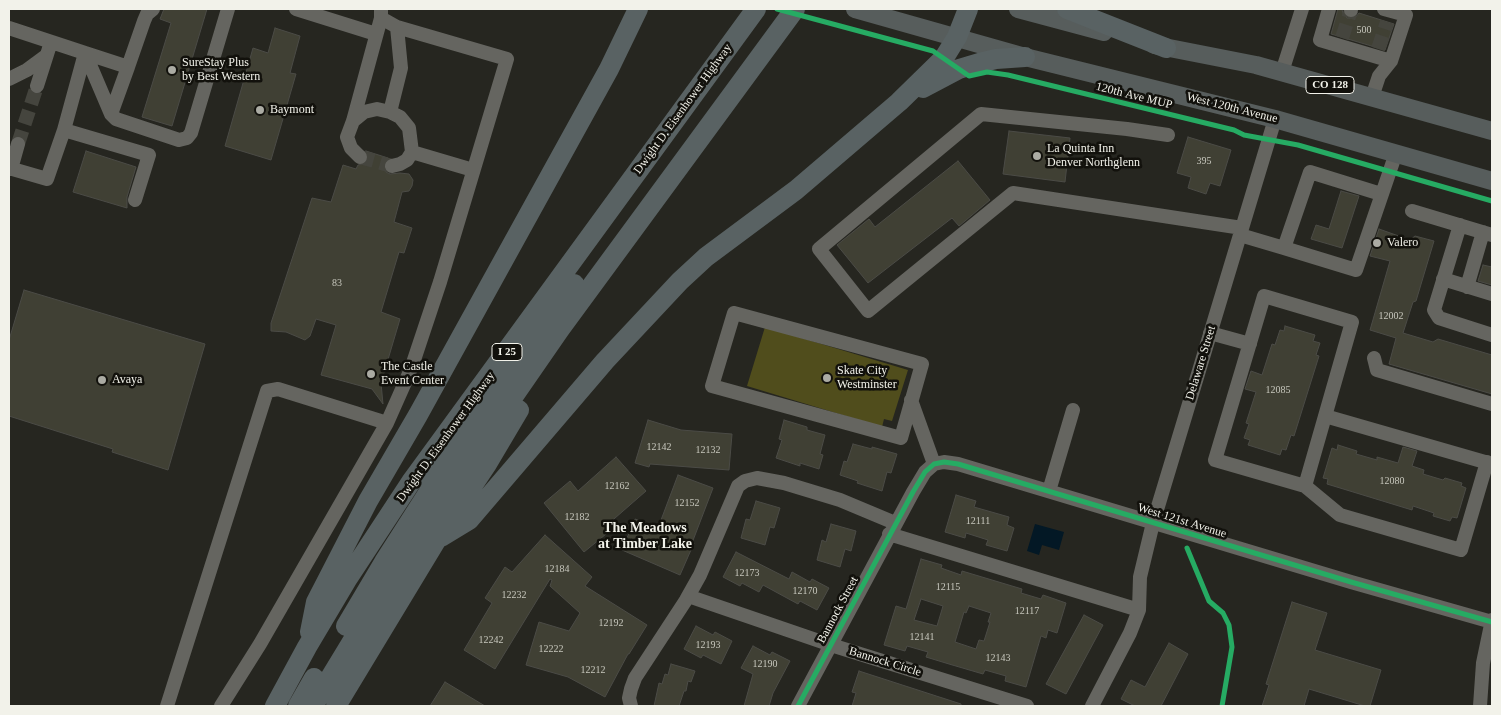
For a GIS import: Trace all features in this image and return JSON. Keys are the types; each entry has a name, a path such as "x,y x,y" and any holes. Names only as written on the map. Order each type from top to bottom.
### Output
{"highway":[{"path":"624,37 627,9"},
{"path":"307,647 316,602 368,501 423,406 609,69 638,9"},
{"name":"Dwight D. Eisenhower Highway","path":"275,706 348,578 412,482 756,9"},
{"path":"298,706 384,562 457,448 768,9"},
{"path":"313,706 412,543 560,329 795,9"},
{"path":"336,706 437,539 487,464 536,381 808,9"},
{"path":"437,539 469,520 605,361 680,281 706,257 796,190 899,102 944,58 957,37 968,9"},
{"path":"1067,9 1166,48"},
{"path":"899,102 959,69 996,59 1025,57"}],"main road":[{"name":"West 120th Avenue","path":"855,9 1025,57 1275,119 1492,181"},
{"name":"CO 128","path":"1018,9 1166,48 1256,65 1492,131"}],"street":[{"path":"111,114 144,21 147,14 153,9"},
{"path":"86,53 111,114 116,119 179,140 187,138 191,133 228,9"},
{"path":"296,9 376,34"},
{"path":"1282,72 1302,9"},
{"path":"1329,9 1320,40 1341,42 1377,53 1391,61"},
{"path":"1372,97 1379,76 1391,61 1405,12 1387,14"},
{"path":"221,706 260,644 387,423 411,369 440,282 507,59 397,27 381,13 353,121 347,137 351,148 360,156"},
{"path":"390,112 401,68 397,27"},
{"path":"9,28 128,67"},
{"path":"37,86 51,42"},
{"path":"18,144 10,168 46,179 64,130 86,53"},
{"path":"9,79 27,70 46,56"},
{"path":"353,121 364,112 376,109 390,112 400,117 409,128 412,152 408,160 392,166"},
{"path":"1168,135 981,114 819,249 868,311 1013,194 1241,231 1284,248 1356,270 1396,153"},
{"name":"Delaware Street","path":"1092,706 1130,633 1139,610 1140,577 1153,522 1275,119"},
{"path":"64,130 149,155"},
{"path":"135,200 156,132"},
{"path":"412,152 473,170"},
{"path":"1284,248 1310,172 1381,194"},
{"path":"1412,211 1488,234 1467,287"},
{"path":"1460,225 1434,310 1439,318 1492,334"},
{"path":"1443,280 1492,294"},
{"path":"1305,486 1325,416 1352,322 1264,296 1215,460 1305,486 1340,515 1461,550 1490,463 1325,416"},
{"path":"892,528 925,472 934,464 911,400 922,364 734,313 712,386 901,438 911,400"},
{"path":"1210,333 1250,344"},
{"path":"1374,358 1378,370 1492,404"},
{"path":"167,706 267,391 278,389 387,423"},
{"path":"1048,491 1073,410"},
{"name":"West 121st Avenue","path":"934,464 944,462 958,464 1351,582 1492,621"},
{"path":"631,706 629,698 636,678 700,575 736,489 745,481 757,478 784,483 840,500 892,528 1139,610"},
{"name":"Bannock Street","path":"798,706 892,528"},
{"name":"Bannock Circle","path":"688,596 831,645 1027,706"},
{"path":"1480,706 1487,689 1483,663 1492,621"}],"shaded area":[{"name":"Skate City Westminster","path":"765,327 908,370 892,421 884,419 882,427 747,386"}],"water":[{"path":"1035,524 1064,532 1059,550 1042,545 1039,555 1027,551"}],"building":[{"name":"SureStay Plus by Best Western","path":"164,9 207,9 172,126 142,117 171,23 160,19"},
{"path":"1338,9 1342,9 1343,14 1347,18 1355,18 1359,13 1394,24 1385,50 1331,34"},
{"name":"Baymont","path":"275,28 300,36 290,73 296,74 271,160 225,146 253,48 268,53"},
{"name":"La Quinta Inn Denver Northglenn","path":"1009,131 1070,138 1065,182 1003,174"},
{"path":"1188,137 1231,150 1220,186 1210,183 1206,194 1188,188 1191,177 1177,173"},
{"path":"86,151 136,167 127,197 127,208 73,192"},
{"path":"366,151 388,158 384,164 386,172 390,174 409,174 413,180 409,191 402,192 394,222 412,228 404,253 399,252 381,312 400,319 381,383 383,404 372,389 321,375 336,325 316,319 310,336 305,340 286,332 271,331 271,323 312,198 331,202 343,165 356,169 358,165 366,163 369,159"},
{"path":"958,161 990,200 959,226 952,218 868,283 837,245 869,219 875,227"},
{"path":"1341,191 1359,196 1342,248 1311,239 1316,225 1329,229"},
{"path":"1379,229 1410,240 1415,236 1434,241 1416,301 1413,302 1403,333 1433,342 1438,339 1492,355 1492,394 1389,364 1396,338 1370,330 1390,261 1370,256"},
{"path":"1483,265 1492,267 1492,285 1478,281"},
{"name":"Avaya","path":"24,290 205,344 168,470 112,452 113,449 9,416 9,340"},
{"path":"1285,326 1315,335 1313,341 1320,343 1316,355 1319,356 1294,436 1291,435 1286,450 1282,449 1280,455 1248,445 1250,440 1244,438 1249,424 1246,423 1256,392 1245,389 1251,371 1262,375 1272,344 1275,345 1280,330 1284,331"},
{"path":"648,420 681,430 732,434 729,470 650,464 649,467 635,463"},
{"path":"784,420 825,435 820,454 823,455 819,469 800,463 800,466 776,458 782,440 779,439"},
{"path":"853,444 897,454 891,473 887,472 882,491 840,475 844,461 847,462"},
{"path":"1338,445 1357,451 1356,454 1398,463 1403,447 1417,451 1412,466 1424,470 1423,474 1462,483 1461,486 1466,488 1457,518 1452,517 1450,521 1433,516 1434,513 1413,506 1412,510 1327,484 1328,479 1323,478 1332,448 1337,450"},
{"path":"616,457 646,491 607,525 611,530 584,552 544,503 570,481 578,491"},
{"path":"678,475 713,488 692,543 694,543 680,575 622,550 635,519 658,528"},
{"path":"956,495 976,501 974,507 1009,517 1007,525 1014,528 1007,551 986,545 988,540 966,533 965,538 945,532"},
{"path":"756,501 780,508 774,528 770,527 765,545 741,538 746,519 750,520"},
{"path":"831,524 856,531 851,551 845,549 840,567 817,560 822,540 826,542"},
{"path":"545,535 592,577 585,586 647,625 628,654 605,697 568,677 526,665 539,622 569,631 580,613 550,586 552,580 550,579 495,669 464,650 492,603 485,598 505,567 512,572"},
{"path":"736,552 789,579 792,572 810,582 812,579 829,588 817,610 800,601 798,604 763,585 759,592 742,583 740,586 723,577"},
{"path":"921,559 942,565 941,568 961,575 962,571 1022,589 1021,593 1041,599 1043,595 1066,603 1057,633 1048,630 1046,638 1041,636 1026,687 1005,681 1006,676 985,670 983,674 926,657 928,652 907,646 905,651 884,645 896,606 906,609","holes":["921,599 943,606 937,626 914,620","969,606 991,613 984,641 979,640 976,649 955,642 964,612 966,613"]},
{"path":"1292,602 1327,613 1315,650 1381,670 1370,706 1309,689 1304,706 1262,706 1269,685 1266,684"},
{"path":"1084,615 1103,625 1066,694 1046,684"},
{"path":"696,626 713,635 715,632 732,641 721,664 703,655 701,658 684,649"},
{"path":"1169,643 1188,654 1161,706 1135,706 1121,699 1131,680 1145,687"},
{"path":"753,646 770,655 772,652 790,661 773,693 769,706 744,706 753,674 741,668"},
{"path":"671,664 695,671 691,682 688,681 686,691 684,691 679,706 654,706 659,683 662,684 665,674 668,675"},
{"path":"859,671 961,704 961,706 852,706 856,693 852,692"},
{"path":"445,682 485,706 430,706"}],"tunnel":[{"path":"1342,38 1351,10"},
{"path":"1378,49 1387,22"},
{"path":"18,144 37,86"},
{"path":"360,157 392,166"}],"cycle path":[{"name":"120th Ave MUP","path":"777,9 933,51 969,76 987,72 1008,75 1234,130 1244,135 1298,145 1492,201"},
{"path":"798,706 913,492 925,472 934,464 944,462 958,464 1351,582 1492,622"},
{"path":"1187,548 1209,601 1223,613 1229,625 1232,647 1222,706"}],"place":[{"name":"SureStay Plus by Best Western","path":"172,70"},
{"name":"Baymont","path":"260,110"},
{"name":"La Quinta Inn Denver Northglenn","path":"1037,156"},
{"name":"Valero","path":"1377,243"},
{"name":"The Castle Event Center","path":"371,374"},
{"name":"Skate City Westminster","path":"827,378"},
{"name":"Avaya","path":"102,380"}],"district":[{"name":"The Meadows at Timber Lake","path":"645,536"}]}
